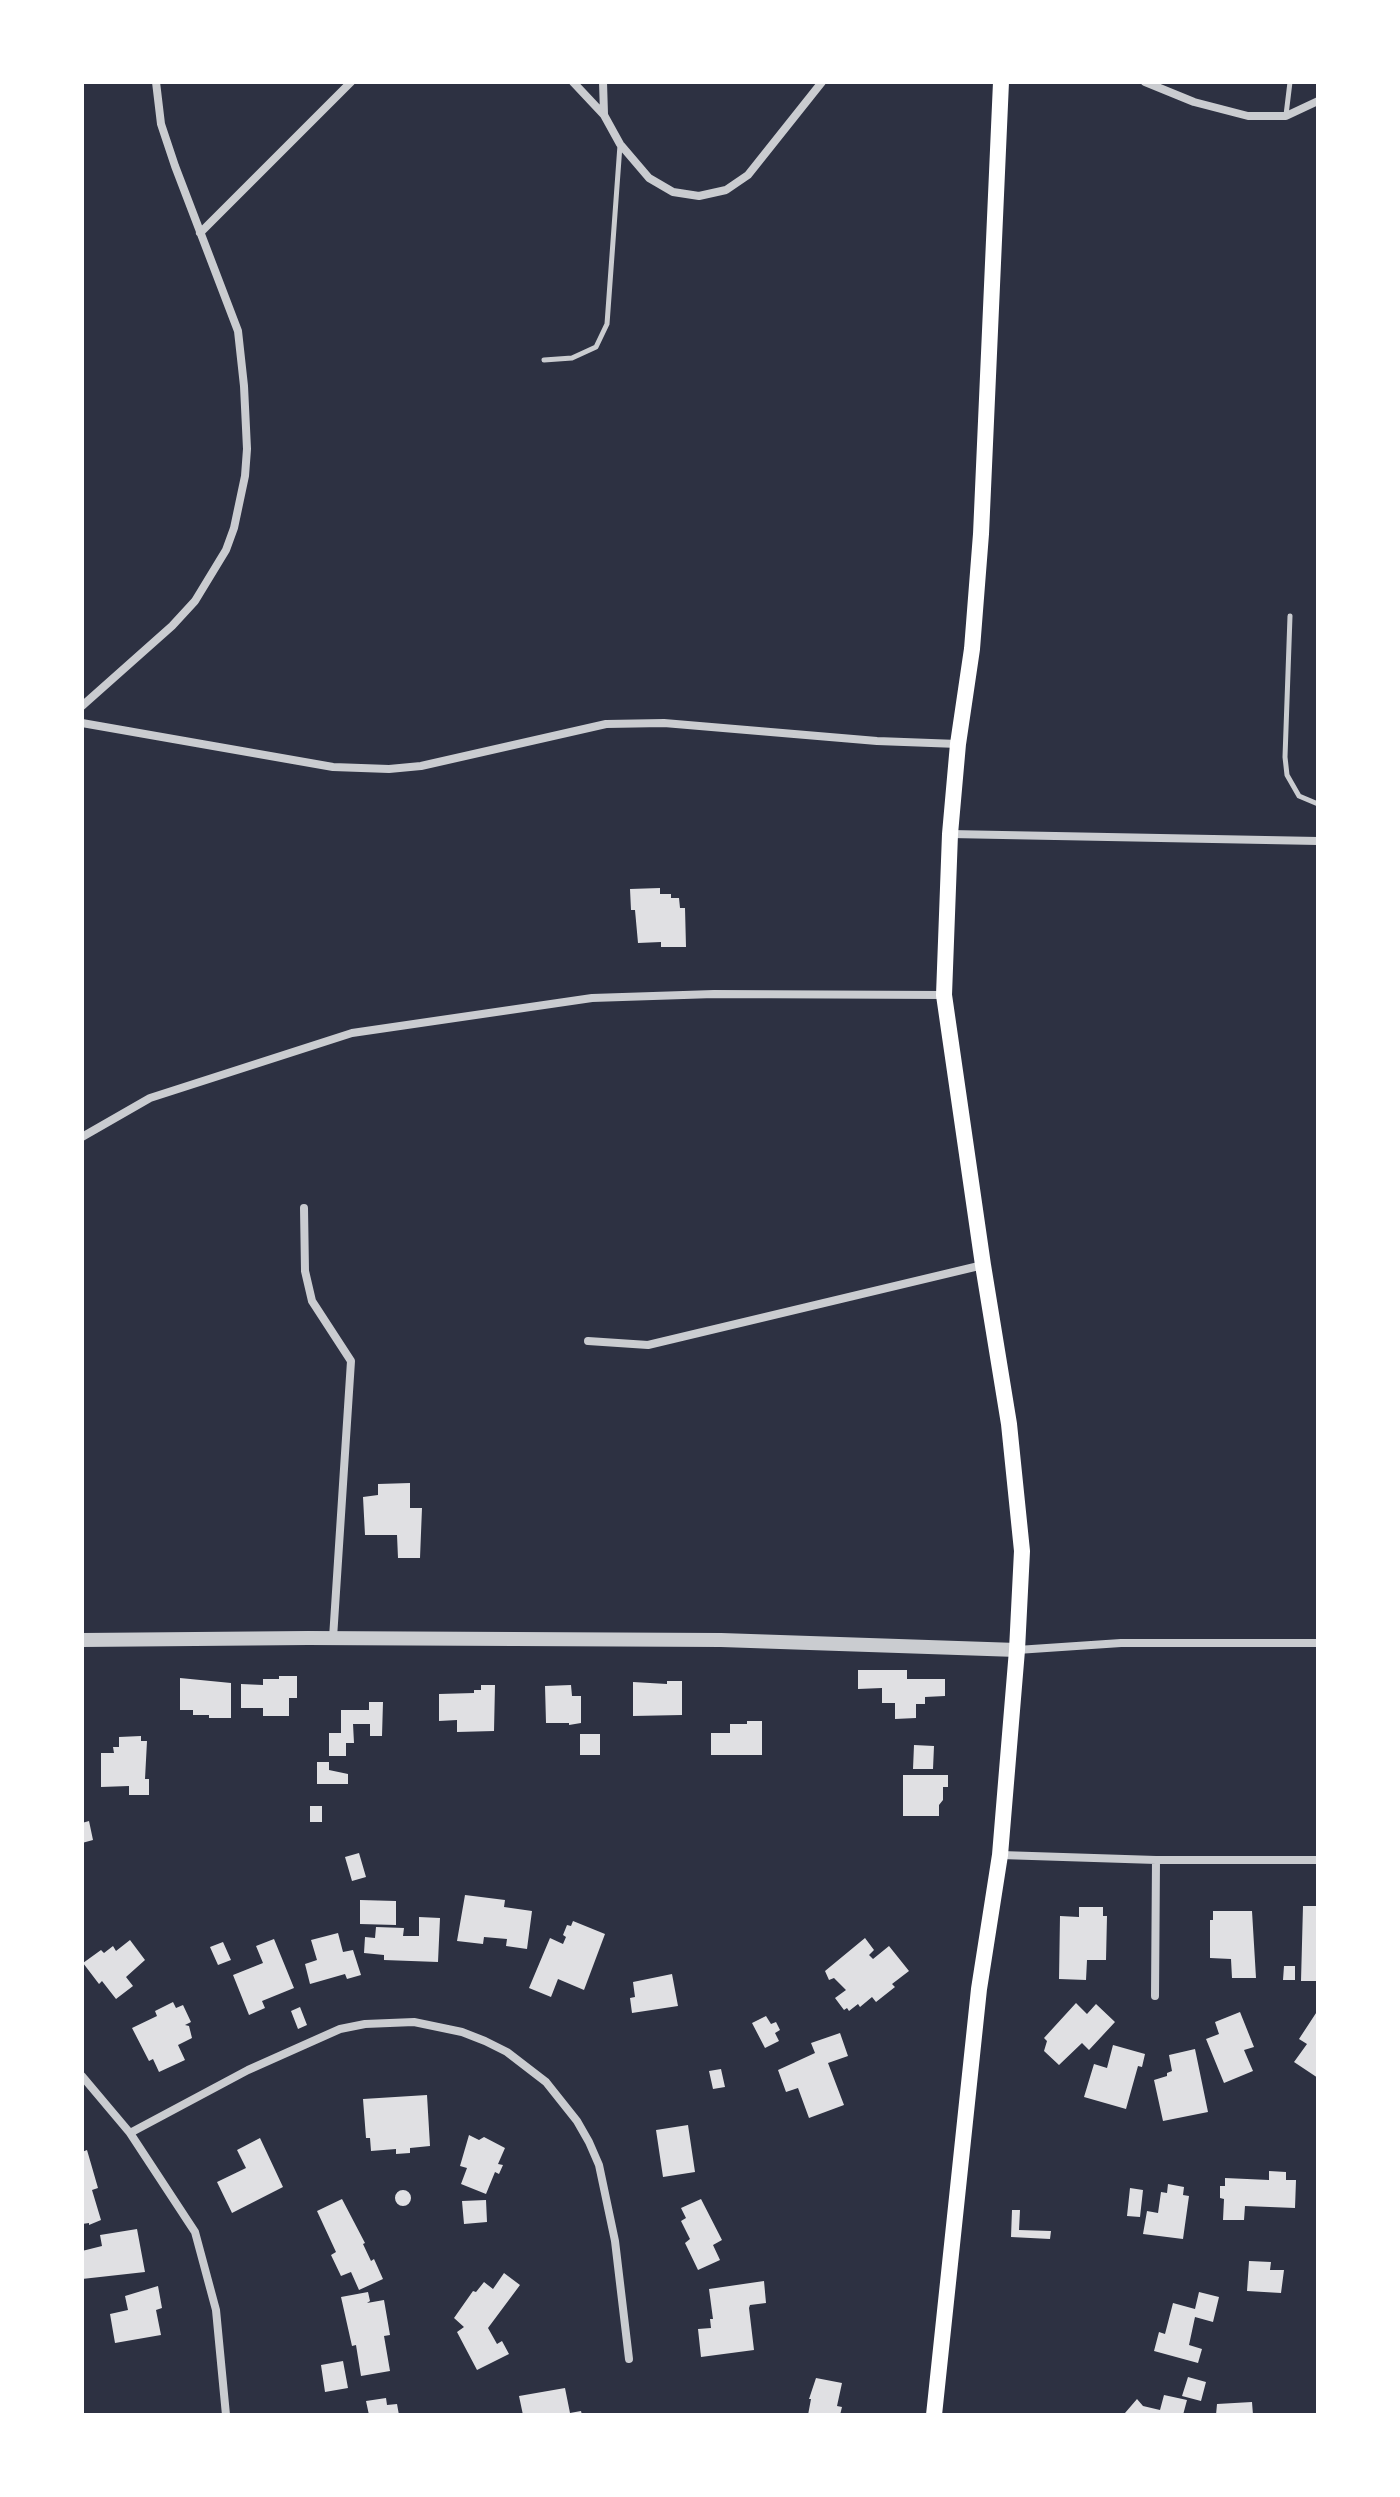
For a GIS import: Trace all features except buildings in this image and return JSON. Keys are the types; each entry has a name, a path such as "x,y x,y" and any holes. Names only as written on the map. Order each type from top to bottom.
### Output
{"main road":[{"path":"934,2415 979,1989 1000,1855 1022,1551 1009,1424 944,995 950,834 978,580 1001,82"}],"street":[{"path":"82,706 172,626 195,601 226,550 245,476 244,386 238,331 161,124 156,82"},
{"path":"200,233 351,82"},
{"path":"573,82 604,115 620,144 649,178 660,187 686,196 713,195 748,175 822,82"},
{"path":"603,82 604,115"},
{"path":"1145,82 1230,113 1286,116 1318,101"},
{"path":"82,723 333,767 389,769 421,766 606,724 664,723 877,741 958,744"},
{"path":"950,834 1318,841"},
{"path":"82,1137 150,1098 352,1033 592,998 714,994 944,995"},
{"path":"304,1208 305,1271 312,1301 351,1361 333,1638"},
{"path":"588,1341 648,1345 983,1265"},
{"path":"82,1640 721,1640 1017,1650 1121,1643 1318,1643"},
{"path":"1000,1855 1156,1860 1318,1860"},
{"path":"1155,1996 1156,1860"},
{"path":"130,2133 248,2070 340,2029 377,2023 414,2022 462,2032 485,2041 507,2052 546,2082 577,2121 589,2142 599,2165 615,2241 629,2359"},
{"path":"82,2076 130,2133 195,2232 216,2310 226,2415"}],"lane":[{"path":"1286,116 1290,82"},
{"path":"544,360 572,358 596,347 607,324 620,144"},
{"path":"1290,616 1287,775 1299,796 1318,804"}]}
